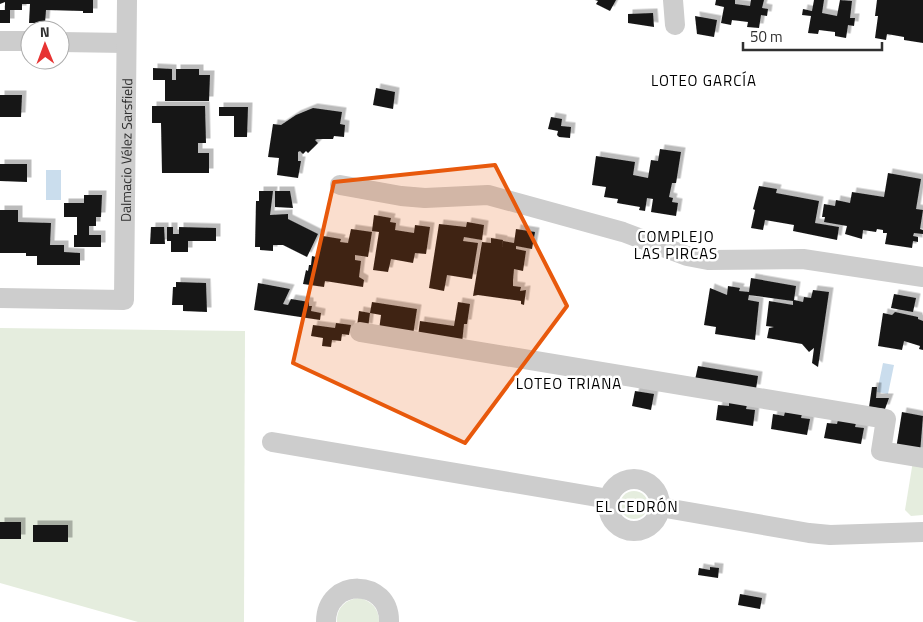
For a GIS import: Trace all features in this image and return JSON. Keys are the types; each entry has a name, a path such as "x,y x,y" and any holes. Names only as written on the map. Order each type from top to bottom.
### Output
{"street":[{"name":"Dalmacio Vélez Sarsfield","path":"0,298 124,300 127,0"},
{"path":"674,0 675,25"},
{"path":"0,41 20,41"},
{"path":"70,42 126,42"},
{"path":"340,185 409,196 488,195 623,232 687,256 708,260 803,259 923,277"},
{"path":"360,332 886,419 881,451 923,458"},
{"path":"272,442 609,499"},
{"path":"634,479 644,481 653,487 659,496 660,507 657,518 650,526 640,530 629,530 619,526 612,518 608,508 609,499 614,488 623,481 634,479"},
{"path":"660,507 809,533 923,532"},
{"path":"326,622 327,610 332,601 348,590 358,588 372,592 384,601 391,618"}],"highlighted area":[{"path":"495,165 567,306 465,443 293,363 334,182"}],"green space":[{"path":"0,328 245,331 244,622 138,622 0,583"},
{"path":"913,461 923,463 923,515 911,516 905,510"},
{"path":"634,491 644,495 648,505 644,515 634,519 624,515 620,505 624,495"},
{"path":"359,598 368,601 374,606 378,613 379,622 337,622 338,612 343,605 350,600"}],"water":[{"path":"46,170 61,170 61,200 46,200"},
{"path":"883,363 894,365 888,394 877,392"}],"building":[{"path":"0,0 93,0 93,13 46,10 45,20 29,20 30,4 22,4 22,10 10,10 10,23 0,23 0,10 5,10 5,2 0,4"},
{"path":"595,0 616,0 610,11 596,4 598,1"},
{"path":"716,0 735,0 735,4 750,6 751,0 764,0 762,8 768,9 767,16 761,15 759,28 747,27 748,22 732,20 731,25 721,23 724,7 715,5"},
{"path":"814,0 824,0 822,13 837,16 840,0 852,1 850,18 855,18 854,26 848,25 846,38 835,36 835,32 819,30 818,34 808,33 811,16 802,15 803,9 812,11"},
{"path":"877,0 923,0 923,43 904,40 904,37 887,34 886,40 875,38 878,16 875,16"},
{"path":"653,13 654,27 628,23 628,14"},
{"path":"695,16 717,20 714,37 697,34"},
{"path":"153,68 172,69 172,80 176,80 176,69 199,69 199,75 210,75 209,101 165,101 165,80 153,80"},
{"path":"376,88 395,92 393,109 373,105"},
{"path":"0,95 22,95 21,117 0,117"},
{"path":"152,106 205,106 206,143 198,143 198,153 209,153 209,173 162,173 161,123 152,123"},
{"path":"219,107 248,107 247,137 234,137 234,116 219,116"},
{"path":"313,108 342,112 340,124 345,125 344,137 334,136 333,139 317,139 315,140 318,143 308,153 306,151 303,154 300,151 298,152 298,161 301,161 298,178 277,175 279,158 268,157 273,124 281,125 296,115"},
{"path":"551,117 562,119 561,126 571,127 570,138 559,137 557,135 558,131 548,129"},
{"path":"660,149 681,152 676,183 672,183 669,197 673,198 672,202 678,203 676,216 651,212 653,199 647,198 645,211 639,210 640,207 617,203 618,199 604,197 606,187 592,185 596,156 635,162 633,175 648,178 651,160 658,161"},
{"path":"0,164 27,164 27,182 0,181"},
{"path":"888,173 921,179 916,209 923,210 920,229 923,230 923,234 914,233 913,236 918,237 918,242 913,241 912,248 885,244 887,233 883,233 883,230 877,229 876,232 863,230 862,239 845,234 847,226 824,222 825,217 822,217 824,204 835,206 836,200 850,203 852,192 884,197"},
{"path":"759,186 777,189 776,193 819,201 815,223 839,227 837,240 793,231 794,225 765,220 763,230 751,228 755,210 753,209"},
{"path":"259,191 273,191 270,215 288,214 288,219 318,234 307,257 283,245 273,245 273,251 260,250 260,247 255,247 256,201 259,201"},
{"path":"275,191 290,191 293,208 275,207"},
{"path":"84,195 102,195 101,217 96,217 96,226 89,226 89,235 101,235 101,247 74,247 74,235 77,235 77,217 64,217 64,203 84,203"},
{"path":"0,210 18,210 18,222 51,223 50,245 64,245 64,252 80,253 80,265 37,265 37,256 26,256 26,253 0,253"},
{"path":"374,215 391,218 390,222 396,223 395,230 414,233 415,225 430,227 426,254 415,253 413,263 391,259 388,272 373,270 379,232 372,231"},
{"path":"467,222 484,225 482,240 464,237 463,241 478,243 472,279 447,275 444,291 429,288 439,224 466,227"},
{"path":"151,227 164,227 165,244 150,244"},
{"path":"167,227 173,227 173,234 179,234 179,227 216,228 216,241 188,241 188,252 171,252 171,241 167,241"},
{"path":"351,229 372,232 368,257 355,255 355,260 361,261 359,277 364,280 363,287 325,281 324,287 303,284 306,270 308,271 309,265 311,265 312,256 316,257 323,236 341,239 340,242 348,243"},
{"path":"516,229 535,232 532,249 516,246 516,249 526,251 523,271 514,269 513,280 513,286 521,287 520,291 526,290 524,305 521,304 521,301 478,295 473,296 482,242 491,243 491,238 503,240 502,247 503,241 514,243"},
{"path":"751,278 796,286 794,300 803,302 804,297 811,298 813,290 829,292 818,367 812,363 814,348 809,352 802,344 767,338 769,328 774,327 766,326 769,301 793,305 793,301 749,295 748,300 759,302 755,340 715,334 716,327 704,325 710,288 727,295 728,286 740,288 739,291 749,292"},
{"path":"176,282 206,283 207,312 183,311 183,305 172,305 173,287 176,287"},
{"path":"258,283 290,289 283,304 288,305 291,299 309,302 309,306 312,306 311,311 321,313 320,320 254,310"},
{"path":"894,294 916,298 913,312 891,308"},
{"path":"372,302 417,309 413,335 379,330 381,315 370,313"},
{"path":"458,302 470,304 467,324 464,324 462,343 418,336 420,321 454,326"},
{"path":"359,311 370,313 368,328 357,326"},
{"path":"895,312 918,317 918,319 923,321 923,350 919,349 920,346 904,341 902,350 878,346 883,313 892,315"},
{"path":"336,323 351,325 349,335 342,334 341,341 332,340 331,347 322,346 323,338 311,336 313,325 335,328"},
{"path":"698,366 758,376 756,389 695,380"},
{"path":"872,387 877,387 876,398 889,398 885,409 869,407"},
{"path":"635,391 654,394 651,410 632,406"},
{"path":"729,402 747,405 746,409 755,410 753,426 716,420 718,405 729,406"},
{"path":"785,412 802,414 801,418 810,419 807,435 771,429 773,414 784,416"},
{"path":"902,412 923,416 920,453 896,449"},
{"path":"838,420 856,423 855,427 864,428 861,444 824,438 827,423 837,424"},
{"path":"0,522 21,522 21,539 0,539"},
{"path":"33,525 68,525 68,542 33,542"},
{"path":"710,567 719,568 718,578 698,575 699,568 710,570"},
{"path":"740,594 762,598 760,609 738,605"}],"district":[{"name":"LOTEO GARCÍA","path":"704,80"},
{"name":"COMPLEJO LAS PIRCAS","path":"676,244"},
{"name":"LOTEO TRIANA","path":"569,383"},
{"name":"EL CEDRÓN","path":"637,506"}]}
